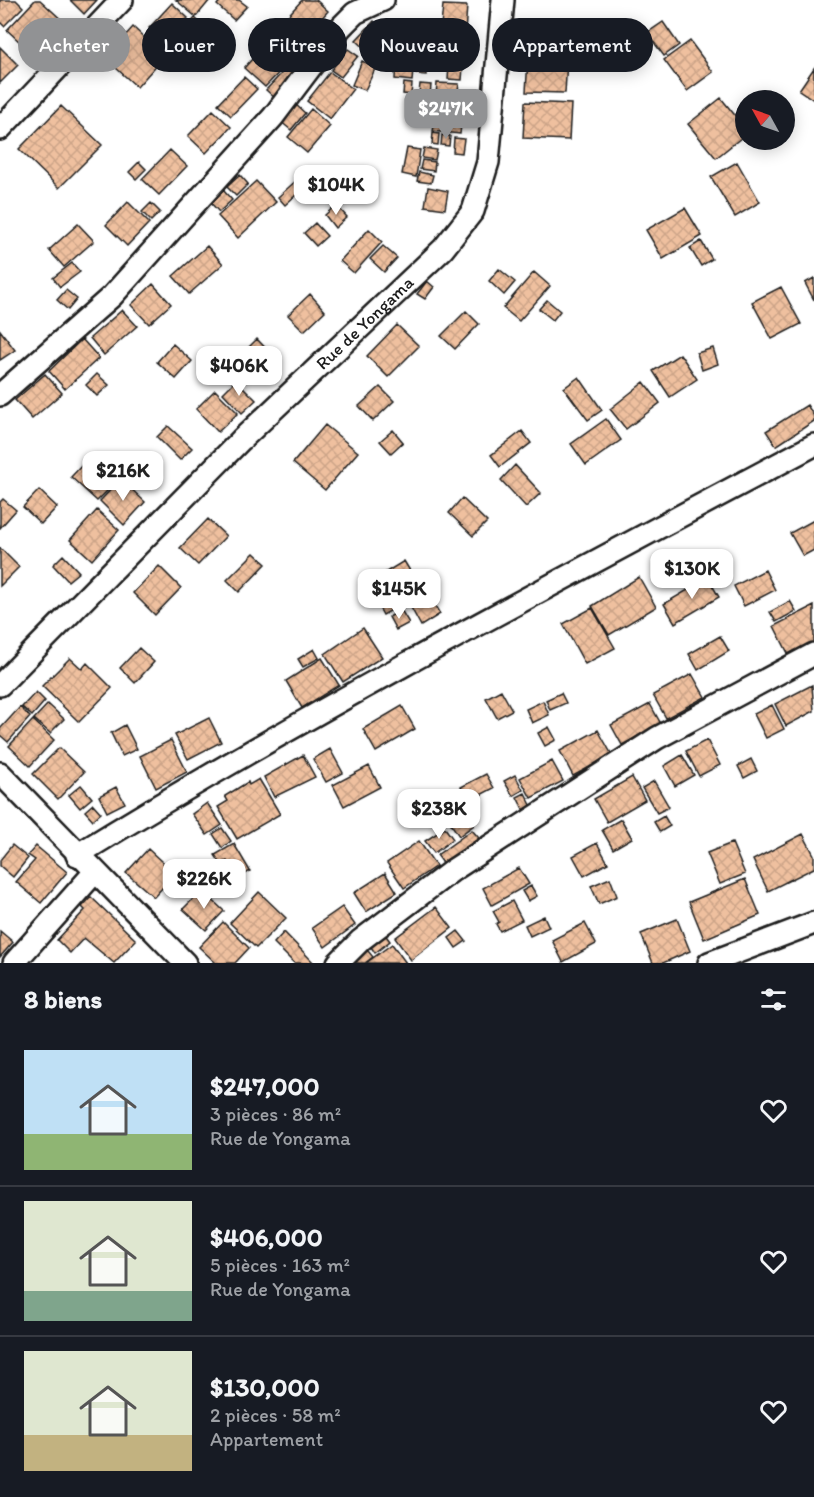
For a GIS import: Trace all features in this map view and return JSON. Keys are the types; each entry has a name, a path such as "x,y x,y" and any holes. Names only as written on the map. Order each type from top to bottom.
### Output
{"street":[{"path":"0,129 122,0"},
{"path":"0,395 112,296 273,117 341,27 355,13 382,0"},
{"name":"Rue de Yongama","path":"0,685 241,441 443,249 473,211 488,162 503,0"},
{"path":"77,855 168,799 395,668 814,445"},
{"path":"338,963 361,940 453,870 657,738 814,654"},
{"path":"0,773 94,873 185,963"},
{"path":"14,963 94,873"},
{"path":"710,963 814,923"}],"building":[{"path":"0,0 16,0 23,7 4,26 0,22"},
{"path":"35,0 40,0 60,18 18,18"},
{"path":"70,0 97,0 84,14"},
{"path":"176,0 210,0 196,17"},
{"path":"221,0 239,0 247,6 236,18 232,18 217,5"},
{"path":"302,0 316,0 328,11 322,18 286,18"},
{"path":"172,3 188,18 158,18"},
{"path":"443,5 467,6 466,18 442,18"},
{"path":"18,18 18,40 7,30"},
{"path":"663,22 679,45 664,56 653,41 653,29"},
{"path":"133,27 142,36 142,72 150,72 137,87 120,72 130,72 130,30"},
{"path":"690,41 713,72 687,91 664,60"},
{"path":"0,47 18,65 0,83"},
{"path":"347,50 358,56 347,70"},
{"path":"359,68 359,72 374,72 365,90 352,85"},
{"path":"814,68 814,100 799,90"},
{"path":"248,72 279,72 265,87"},
{"path":"283,72 301,72 276,99 266,90"},
{"path":"330,72 353,89 330,119 307,101"},
{"path":"334,72 345,72 341,77"},
{"path":"395,72 413,72 412,81 395,79"},
{"path":"416,72 426,72 426,75 416,74"},
{"path":"449,72 463,72 462,80 448,79"},
{"path":"527,72 566,72 565,93 526,92"},
{"path":"244,77 257,89 231,116 218,104"},
{"path":"404,83 412,84 411,95 403,94"},
{"path":"437,83 459,84 457,97 436,96"},
{"path":"420,84 431,85 430,95 419,94"},
{"path":"721,98 735,115 735,143 716,158 688,124"},
{"path":"437,99 475,103 473,121 435,116"},
{"path":"525,102 571,104 569,140 523,138"},
{"path":"295,104 305,113 291,130 280,121"},
{"path":"61,106 102,145 59,188 19,149"},
{"path":"311,109 330,126 307,153 288,137"},
{"path":"213,110 231,127 206,153 188,136"},
{"path":"435,121 461,125 460,134 433,131"},
{"path":"433,133 439,134 438,145 432,144"},
{"path":"442,135 450,136 449,146 441,145"},
{"path":"454,138 464,139 462,153 453,152"},
{"path":"407,148 420,150 416,177 402,174"},
{"path":"424,148 437,150 435,160 422,158"},
{"path":"170,150 187,166 159,195 142,179"},
{"path":"422,160 435,162 434,171 420,169"},
{"path":"139,162 146,169 136,179 129,172"},
{"path":"737,162 760,202 735,217 711,177"},
{"path":"419,172 433,175 431,183 417,181"},
{"path":"240,175 248,184 236,196 227,187"},
{"path":"299,178 306,186 285,205 278,197"},
{"path":"256,181 276,202 238,238 218,216"},
{"path":"428,187 448,191 445,209 425,206"},
{"path":"223,190 232,200 219,212 210,202"},
{"path":"128,202 149,223 127,246 106,225"},
{"path":"151,203 160,212 151,221 142,212"},
{"path":"336,205 347,217 335,228 325,215"},
{"path":"685,208 702,236 663,259 646,230"},
{"path":"315,223 327,236 316,246 304,233"},
{"path":"78,224 94,241 64,267 49,250"},
{"path":"369,229 382,242 354,273 340,261"},
{"path":"701,241 712,259 701,266 690,248"},
{"path":"207,246 223,264 189,294 173,276"},
{"path":"383,246 397,258 384,272 370,259"},
{"path":"72,263 80,272 60,287 53,278"},
{"path":"499,269 515,282 504,295 489,281"},
{"path":"534,272 550,286 519,321 503,308"},
{"path":"814,278 814,300 805,283"},
{"path":"427,281 434,287 425,299 417,294"},
{"path":"153,284 171,304 149,324 131,305"},
{"path":"781,287 801,324 772,339 752,302"},
{"path":"66,290 77,299 68,310 57,300"},
{"path":"310,294 325,311 304,331 288,315"},
{"path":"547,300 560,311 553,320 539,309"},
{"path":"122,310 137,326 104,355 90,338"},
{"path":"466,311 479,324 455,349 441,336"},
{"path":"397,325 419,346 388,377 367,356"},
{"path":"0,330 15,350 0,360"},
{"path":"82,339 99,358 65,389 49,371"},
{"path":"257,339 274,357 254,376 237,359"},
{"path":"173,344 192,361 176,379 157,362"},
{"path":"713,348 718,364 702,370 697,353"},
{"path":"680,354 697,379 670,397 653,371"},
{"path":"45,374 62,393 32,419 15,400"},
{"path":"97,374 109,385 97,396 86,385"},
{"path":"579,377 602,410 588,420 564,388"},
{"path":"236,380 256,400 242,413 223,393"},
{"path":"644,382 660,403 626,429 610,409"},
{"path":"380,387 394,401 373,421 359,406"},
{"path":"215,390 238,413 218,432 196,409"},
{"path":"807,405 814,416 814,421 776,446 766,431"},
{"path":"606,419 621,440 586,465 571,444"},
{"path":"325,425 358,452 325,490 293,463"},
{"path":"168,426 192,448 180,460 157,437"},
{"path":"393,430 403,442 391,453 380,441"},
{"path":"522,431 531,443 500,467 491,455"},
{"path":"84,463 110,488 97,501 71,477"},
{"path":"515,465 541,493 526,507 501,480"},
{"path":"121,479 145,502 124,525 100,501"},
{"path":"39,490 57,507 41,524 23,507"},
{"path":"462,498 487,522 473,536 449,513"},
{"path":"3,499 16,510 0,528 0,502"},
{"path":"97,510 119,530 92,560 70,540"},
{"path":"208,519 226,536 198,565 180,548"},
{"path":"814,520 814,550 803,556 790,533"},
{"path":"0,548 19,567 0,586"},
{"path":"254,553 266,564 239,592 227,580"},
{"path":"63,555 79,572 68,581 53,565"},
{"path":"404,561 421,589 403,599 386,572"},
{"path":"159,566 181,588 155,615 133,593"},
{"path":"765,570 775,590 744,606 734,586"},
{"path":"639,577 656,607 609,635 592,606"},
{"path":"708,578 719,597 675,623 664,604"},
{"path":"384,583 397,607 383,615 370,591"},
{"path":"426,591 440,614 421,626 408,602"},
{"path":"790,601 796,611 776,622 770,612"},
{"path":"814,606 814,647 791,659 774,626"},
{"path":"592,608 615,648 585,664 563,624"},
{"path":"401,610 409,623 396,630 389,617"},
{"path":"363,628 382,657 343,682 325,654"},
{"path":"720,636 729,651 698,670 689,654"},
{"path":"139,648 154,662 135,683 120,668"},
{"path":"314,649 319,658 303,667 298,659"},
{"path":"70,658 82,669 87,663 112,688 79,722 42,686"},
{"path":"322,658 339,685 302,708 286,681"},
{"path":"692,674 705,697 666,718 653,695"},
{"path":"812,685 814,711 786,726 775,704"},
{"path":"501,690 512,710 497,718 486,698"},
{"path":"36,692 45,701 32,716 22,707"},
{"path":"561,693 566,703 550,710 546,700"},
{"path":"543,701 549,715 532,723 526,709"},
{"path":"48,704 64,719 50,733 34,719"},
{"path":"650,704 661,724 622,745 611,725"},
{"path":"772,705 784,729 766,738 754,714"},
{"path":"402,706 415,729 376,752 363,729"},
{"path":"20,707 30,717 8,742 0,735 0,729"},
{"path":"209,718 221,742 188,759 175,735"},
{"path":"33,720 54,740 30,766 9,746"},
{"path":"125,725 137,749 122,756 111,733"},
{"path":"549,727 556,740 545,746 538,733"},
{"path":"598,730 612,755 573,776 560,751"},
{"path":"171,740 187,772 156,788 140,756"},
{"path":"707,740 720,765 699,776 686,751"},
{"path":"59,748 84,772 58,799 33,774"},
{"path":"330,749 343,773 326,782 313,759"},
{"path":"303,755 315,777 274,797 264,777"},
{"path":"682,755 694,775 675,786 664,766"},
{"path":"751,759 757,771 744,778 738,766"},
{"path":"552,761 563,781 531,798 520,778"},
{"path":"369,766 380,787 344,806 333,785"},
{"path":"486,774 494,788 469,801 461,787"},
{"path":"515,775 523,790 513,796 504,781"},
{"path":"632,777 645,800 607,822 594,799"},
{"path":"259,779 280,814 237,839 218,807 228,801 225,796 248,782 249,785"},
{"path":"654,781 669,807 657,813 642,788"},
{"path":"81,785 92,798 80,808 69,795"},
{"path":"116,787 125,803 107,812 99,796"},
{"path":"525,793 532,807 524,811 517,797"},
{"path":"207,803 222,825 207,835 192,814"},
{"path":"93,804 101,813 93,820 85,811"},
{"path":"466,814 474,825 459,836 451,824"},
{"path":"664,816 670,826 660,832 654,822"},
{"path":"621,819 632,838 613,849 602,830"},
{"path":"222,828 231,841 222,848 213,834"},
{"path":"445,828 453,839 434,853 425,841"},
{"path":"472,830 479,838 443,863 437,855"},
{"path":"803,834 814,855 814,868 768,891 753,860"},
{"path":"419,841 436,866 404,888 387,863"},
{"path":"597,843 608,863 584,876 573,856"},
{"path":"732,843 745,874 720,884 707,853"},
{"path":"234,844 250,871 238,879 227,861 221,864 215,855"},
{"path":"12,845 28,858 13,877 0,866 0,860"},
{"path":"36,846 67,872 41,903 16,882 35,860 28,855"},
{"path":"148,849 175,874 154,897 126,873"},
{"path":"519,868 529,884 492,905 483,888"},
{"path":"385,873 397,892 366,912 354,893"},
{"path":"610,878 617,896 599,904 591,886"},
{"path":"745,879 760,915 704,939 689,902"},
{"path":"531,886 537,896 528,901 522,891"},
{"path":"202,890 224,911 206,930 183,909"},
{"path":"259,892 286,918 256,948 230,923"},
{"path":"91,897 136,940 114,963 84,938 70,953 57,940 85,910 82,907"},
{"path":"512,901 522,920 500,931 496,924 499,922 493,911"},
{"path":"342,907 355,925 325,947 312,928"},
{"path":"436,907 452,928 411,960 395,938"},
{"path":"544,916 549,927 530,936 525,925"},
{"path":"677,919 690,951 663,963 653,963 641,934"},
{"path":"223,922 249,948 235,963 216,963 199,947"},
{"path":"585,923 596,944 563,962 552,940"},
{"path":"0,931 13,942 0,957"},
{"path":"458,931 466,941 456,948 449,938"},
{"path":"284,932 314,963 294,963 274,943"},
{"path":"384,933 390,941 375,953 369,944"},
{"path":"392,944 406,963 366,963"},
{"path":"364,946 373,957 365,963 341,963"}]}
